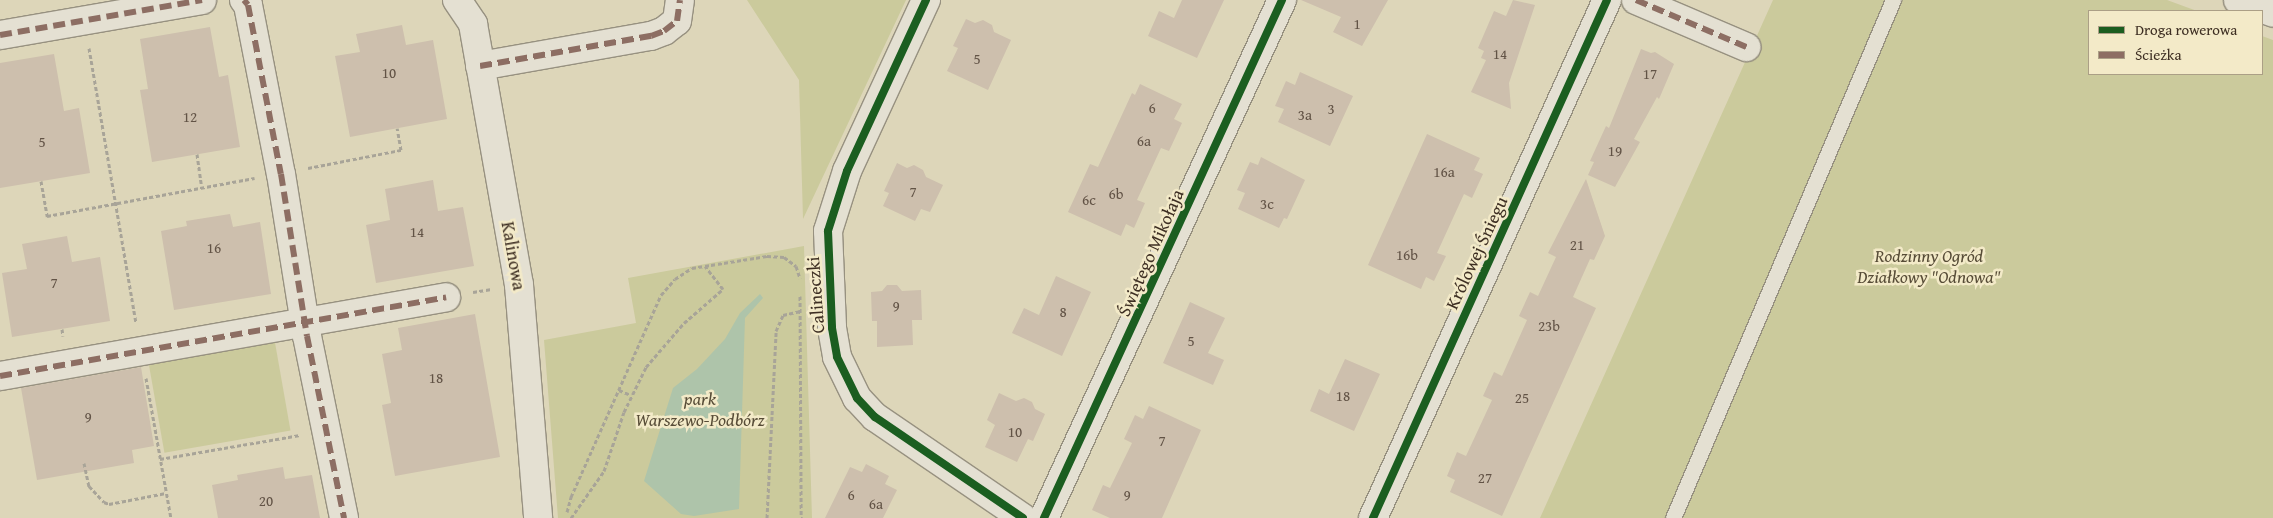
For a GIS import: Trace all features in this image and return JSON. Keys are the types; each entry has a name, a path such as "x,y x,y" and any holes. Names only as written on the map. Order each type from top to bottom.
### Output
{"street":[{"path":"0,35 202,0"},
{"path":"244,0 248,6 281,174 305,322 325,431 344,518"},
{"name":"Kalinowa","path":"457,0 473,24 520,285 538,518"},
{"path":"480,66 651,36 664,31 677,21 680,0"},
{"name":"Calineczki","path":"926,0 847,171 828,231 831,319 837,357 857,398 875,417 1023,518"},
{"name":"Świętego Mikołaja","path":"1044,518 1282,0"},
{"name":"Królowej Śniegu","path":"1372,518 1607,0"},
{"path":"1636,0 1746,46"},
{"path":"2238,0 2273,14"},
{"path":"0,376 458,295"}],"lane":[{"path":"1673,518 1894,0"}],"path":[{"path":"84,20 171,518"},
{"path":"41,181 47,216 281,174 401,150 396,128"},
{"path":"197,154 202,188"},
{"path":"566,518 571,497 661,295 692,268 767,256 784,257 796,266 800,278 801,518"},
{"path":"571,518 604,471 631,395 646,367 684,323 723,289 705,266"},
{"path":"458,295 483,291"},
{"path":"767,518 776,331 783,315 800,311"},
{"path":"618,390 631,395"},
{"path":"160,459 325,431"},
{"path":"84,463 92,492 109,504 166,494"}],"green space":[{"path":"747,0 906,0 803,219 799,80"},
{"name":"Rodzinny Ogród Działkowy \"Odnowa\"","path":"1773,0 2167,0 2194,10 2088,10 2088,75 2263,75 2263,36 2273,40 2273,518 1540,518"},
{"name":"park Warszewo-Podbórz","path":"804,246 812,518 558,518 544,340 636,323 628,278"},
{"path":"274,337 290,431 164,453 148,359"}],"shaded area":[{"path":"760,294 763,298 745,318 739,509 694,516 681,514 644,481 673,388 697,369 725,339 740,313"}],"building":[{"path":"1182,0 1224,0 1197,58 1148,36 1159,11 1174,18"},
{"path":"1301,0 1388,0 1362,46 1333,32 1341,17"},
{"path":"1513,0 1535,5 1509,83 1511,109 1471,92 1486,60 1481,58 1484,51 1478,48 1494,11 1506,16"},
{"path":"966,19 975,23 983,20 992,25 994,32 1011,40 988,90 947,71 958,48 953,46"},
{"path":"402,25 406,45 433,40 447,119 350,137 335,56 360,52 356,34"},
{"path":"210,27 219,77 228,75 240,147 152,162 140,90 148,89 140,39"},
{"path":"1641,49 1651,53 1655,52 1674,64 1659,99 1657,97 1634,139 1640,142 1615,187 1588,175 1594,162 1590,161 1606,126 1609,128"},
{"path":"54,54 64,111 79,108 90,173 0,188 0,63"},
{"path":"1300,72 1353,96 1330,146 1278,122 1284,109 1275,106 1286,81 1295,85"},
{"path":"1140,84 1182,104 1174,119 1182,123 1169,151 1161,148 1137,200 1145,203 1134,228 1126,224 1121,236 1068,212 1090,164 1098,167 1132,93 1135,95"},
{"path":"1427,134 1480,158 1474,170 1483,174 1472,198 1464,194 1437,253 1446,256 1434,281 1426,277 1421,289 1368,265"},
{"path":"1261,157 1305,180 1287,219 1284,218 1279,228 1238,209 1245,193 1237,190 1250,162 1258,165"},
{"path":"897,163 907,168 914,165 923,170 926,177 943,185 930,212 921,209 915,221 883,206 889,193 884,191"},
{"path":"1586,179 1605,236 1594,260 1590,259 1573,297 1596,308 1502,516 1450,492 1455,480 1447,476 1457,452 1466,456 1492,400 1483,396 1494,372 1502,376 1527,320 1519,316 1530,292 1538,296 1556,257 1548,253"},
{"path":"433,180 438,211 463,207 474,266 376,283 366,225 390,220 385,189"},
{"path":"230,214 233,227 260,222 271,294 174,310 161,231 187,226 186,221"},
{"path":"67,236 72,262 100,257 110,321 12,337 2,273 27,269 22,244"},
{"path":"1056,276 1091,292 1062,356 1012,333 1024,308 1039,315"},
{"path":"887,285 897,285 902,291 921,290 922,320 912,320 913,345 877,347 877,321 872,321 871,292 882,291"},
{"path":"1190,302 1225,318 1208,353 1224,360 1213,385 1163,363"},
{"path":"475,314 500,457 395,476 382,405 391,403 382,354 402,350 398,328"},
{"path":"1345,359 1380,374 1354,431 1310,411 1319,389 1329,394"},
{"path":"141,367 154,446 132,450 134,463 37,480 21,388"},
{"path":"999,393 1016,401 1024,398 1032,402 1035,409 1045,414 1033,441 1028,439 1017,462 985,447 995,425 987,420"},
{"path":"1149,406 1201,430 1162,518 1110,518 1092,510 1103,485 1110,488 1132,443 1124,439 1135,415 1143,419"},
{"path":"866,464 889,476 885,484 897,490 883,518 825,518 850,467 862,472"},
{"path":"283,467 285,479 312,475 320,518 218,518 212,485 238,480 237,475"}],"marked path":[{"path":"0,35 202,0"},
{"path":"244,0 248,5 281,174 307,336 344,518"},
{"path":"480,66 651,36 664,31 677,21 680,0"},
{"path":"1636,0 1746,47"},
{"path":"0,376 446,297"}],"cycle path":[{"path":"926,0 847,171 828,231 832,328 837,357 857,398 875,417 1023,518"},
{"path":"1044,518 1282,0"},
{"path":"1373,518 1607,0"}]}
